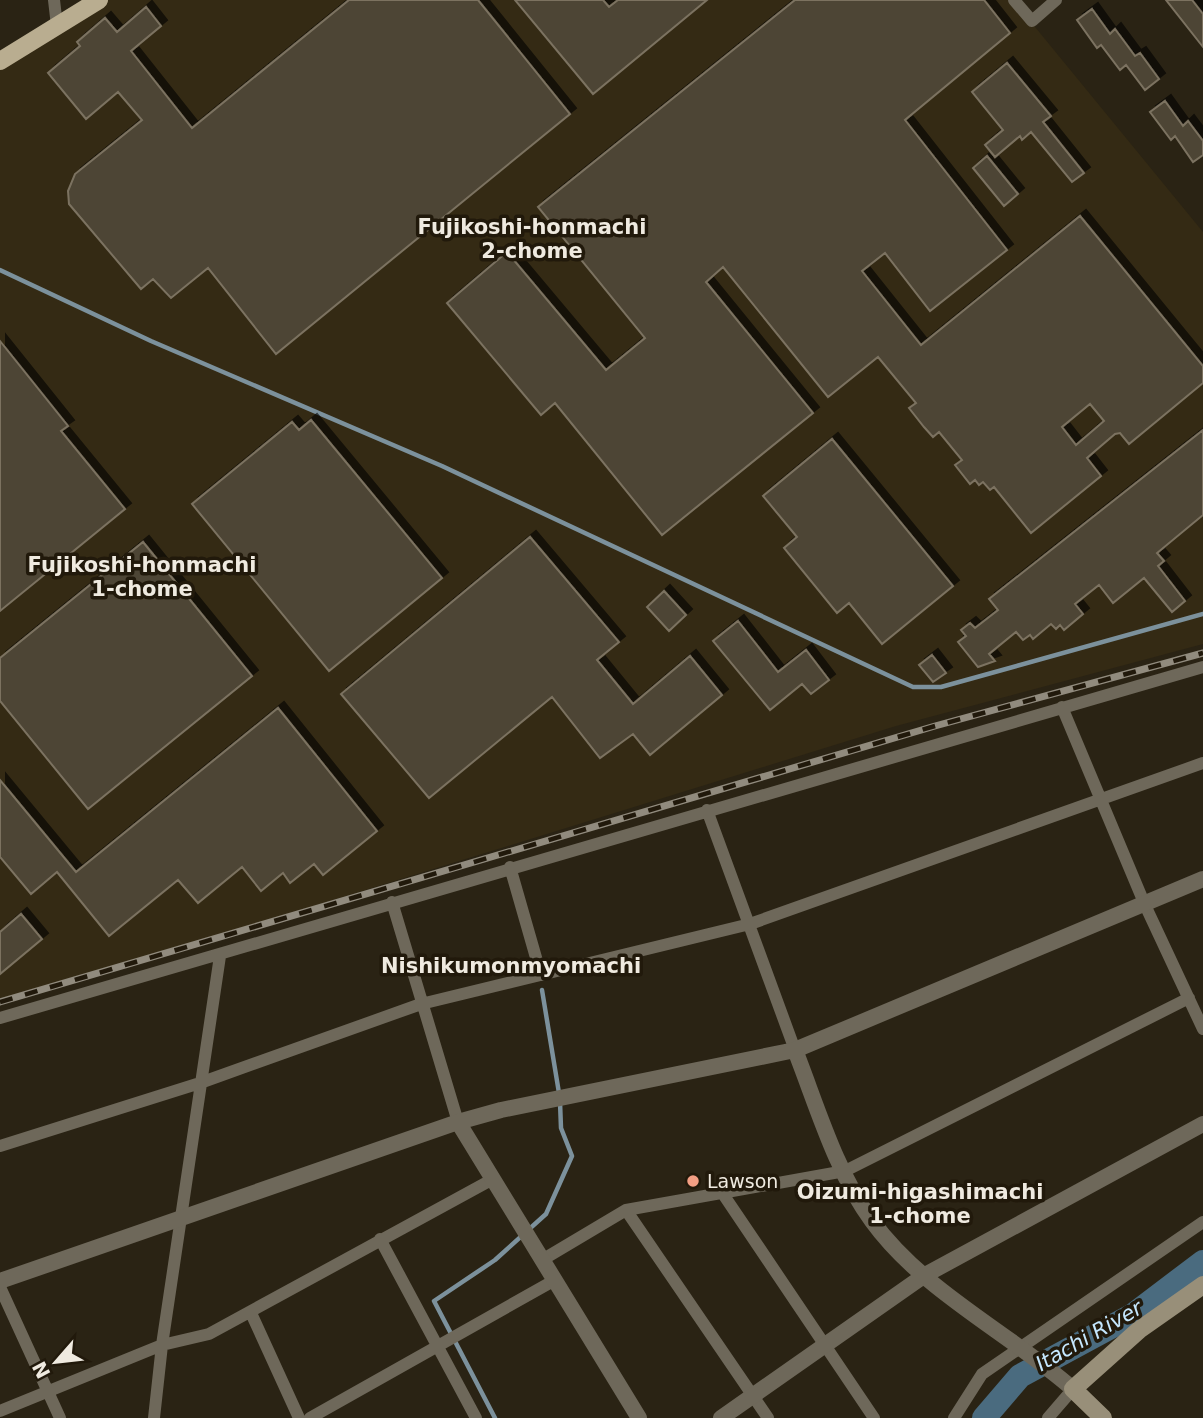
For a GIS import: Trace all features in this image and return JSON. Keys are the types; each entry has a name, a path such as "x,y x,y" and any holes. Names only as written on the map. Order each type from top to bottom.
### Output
{"main road":[{"path":"0,61 99,0"},
{"path":"1103,1418 1070,1387 1139,1330 1203,1285"}],"street":[{"path":"54,0 57,26"},
{"path":"1014,0 1032,21 1056,0"},
{"path":"0,1018 220,956 510,867 1203,667"},
{"path":"1062,707 1145,905 1203,1029"},
{"path":"0,1146 200,1083 421,1004 750,924 1203,763"},
{"path":"707,810 796,1050 845,1171 871,1220 902,1256 1070,1387 1048,1418"},
{"path":"510,867 541,975"},
{"path":"0,1281 458,1122 501,1110 796,1050 1203,879"},
{"path":"392,902 458,1122 639,1418"},
{"path":"155,1418 162,1345 220,956"},
{"path":"542,1260 626,1210 845,1171 1188,998"},
{"path":"721,1418 925,1275 1203,1124"},
{"path":"0,1411 162,1345 209,1334 493,1179"},
{"path":"723,1194 874,1418"},
{"path":"626,1210 768,1418"},
{"path":"954,1418 982,1374 1203,1222"},
{"path":"380,1239 475,1418"},
{"path":"310,1418 555,1280"},
{"path":"0,1287 50,1391 60,1418"},
{"path":"251,1313 299,1418"}],"shaded area":[{"path":"106,0 1013,0 1203,232 1203,644 896,726 0,1003 0,70"}],"building":[{"path":"349,0 478,0 570,114 276,354 208,268 171,298 153,279 141,289 69,204 68,191 75,174 142,120 118,92 86,119 48,73 80,46 77,42 105,18 117,32 146,7 161,26 131,51 192,128"},
{"path":"515,0 603,0 609,7 618,0 707,0 593,94"},
{"path":"795,0 984,0 1010,33 905,120 1007,250 930,311 885,253 862,271 921,345 1080,216 1203,366 1203,383 1129,444 1120,433 1115,434 1087,458 1101,476 1031,533 994,487 990,490 983,482 979,485 975,480 970,484 955,465 962,460 939,432 933,437 924,427 909,408 916,403 878,357 828,397 723,267 706,282 813,413 662,535 555,403 541,415 447,303 507,252 606,370 645,338 538,207","holes":["1090,404 1104,421 1076,445 1062,427"]},
{"path":"1166,0 1192,0 1203,14 1203,47"},
{"path":"1092,9 1110,34 1115,29 1135,56 1140,53 1159,79 1145,90 1126,65 1120,70 1101,45 1097,48 1077,20"},
{"path":"1007,63 1051,116 1043,122 1084,173 1072,182 1031,132 1022,140 1020,136 995,157 985,145 1003,130 972,92"},
{"path":"1165,101 1183,126 1188,121 1203,141 1203,155 1193,162 1175,136 1171,140 1150,112"},
{"path":"987,156 1018,194 1004,206 973,168"},
{"path":"0,341 68,426 61,431 125,509 0,611"},
{"path":"311,420 442,578 329,671 192,504 292,422 299,430"},
{"path":"1203,430 1203,515 1157,553 1164,561 1158,566 1185,601 1172,612 1144,578 1113,603 1099,585 1075,604 1083,614 1064,630 1060,625 1056,629 1051,624 1033,639 1030,635 1023,640 1016,632 989,654 995,661 978,667 958,642 966,636 961,630 970,623 975,628 998,610 989,599"},
{"path":"832,439 953,586 882,644 849,603 837,613 784,548 797,537 763,496"},
{"path":"530,537 619,642 597,660 633,704 690,656 722,695 650,755 633,734 600,758 552,697 429,798 341,694"},
{"path":"143,542 252,676 88,809 0,701 0,658"},
{"path":"664,591 686,615 669,631 647,607"},
{"path":"738,621 778,672 806,650 829,680 811,694 802,684 770,710 713,641"},
{"path":"932,655 946,673 933,682 919,665"},
{"path":"278,708 377,831 323,875 314,864 290,883 283,873 261,891 242,867 198,903 178,880 109,936 57,872 31,894 0,857 0,780 76,872"},
{"path":"21,914 42,939 0,974 0,932"}],"waterway":[{"path":"0,270 151,341 442,466 913,687 941,687 1203,614"},
{"path":"542,990 559,1093"},
{"path":"495,1418 434,1301 495,1260 546,1214 572,1156 561,1128 560,1102"},
{"name":"Itachi River","path":"984,1418 1020,1376 1133,1315 1203,1262"}],"railway":[{"path":"0,1002 935,726 1203,653"}],"place":[{"name":"Lawson","path":"693,1181"}],"district":[{"name":"Fujikoshi-honmachi 2-chome","path":"532,239"},
{"name":"Fujikoshi-honmachi 1-chome","path":"142,577"},
{"name":"Nishikumonmyomachi","path":"511,966"},
{"name":"Oizumi-higashimachi 1-chome","path":"920,1204"}]}
